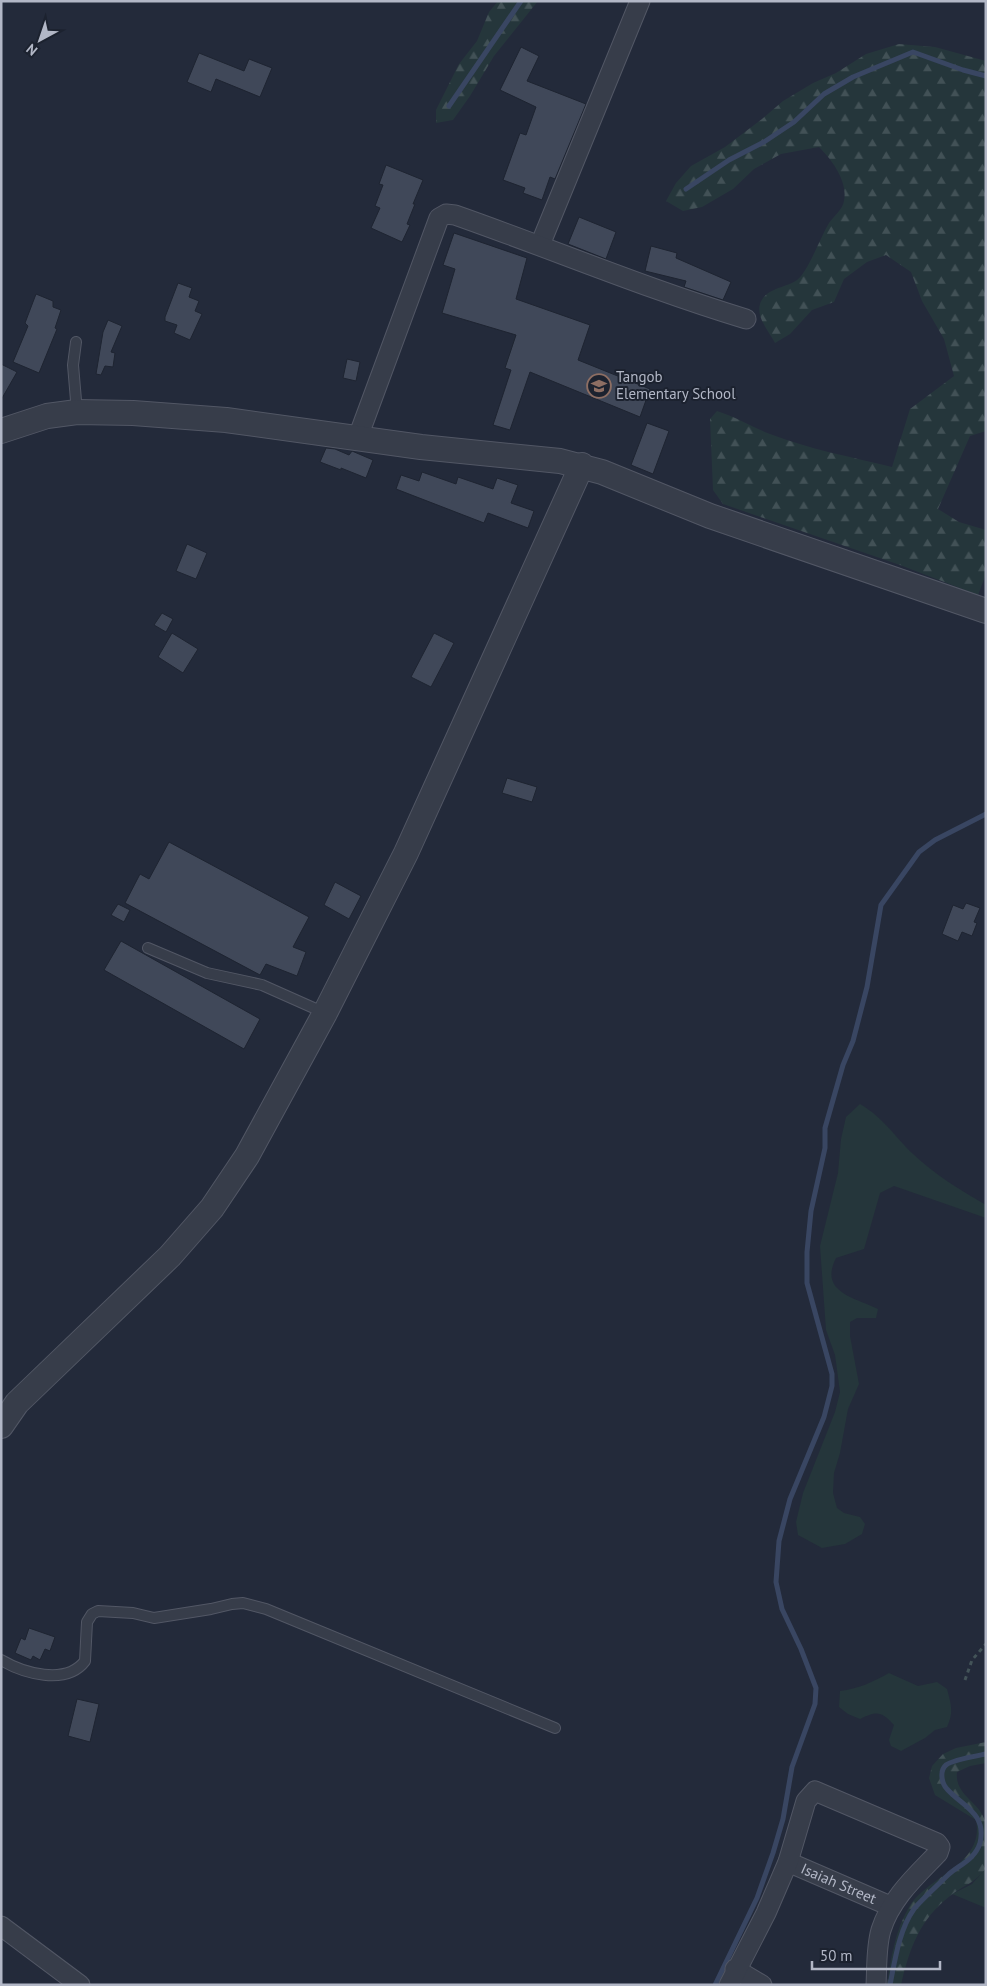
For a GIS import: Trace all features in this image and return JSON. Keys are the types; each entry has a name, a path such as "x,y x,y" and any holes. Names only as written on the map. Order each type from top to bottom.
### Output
{"street":[{"path":"540,245 640,1"},
{"path":"358,438 439,218 446,214 455,215 540,245 692,303 746,319"},
{"path":"1,431 46,416 77,412 134,413 226,420 480,454 560,461 602,472 710,516 985,609"},
{"path":"1,1426 17,1403 170,1256 212,1208 247,1156 325,1013 406,853 582,466"},
{"path":"762,1985 732,1977 766,1914 788,1862 806,1801 815,1791 937,1843 940,1847 938,1853 913,1878 890,1906 881,1932 876,1985"},
{"name":"Isaiah Street","path":"788,1862 890,1906"},
{"path":"1,1926 80,1985"}],"lane":[{"path":"76,342 73,365 77,412"},
{"path":"148,948 207,973 262,985 325,1013"},
{"path":"1,1660 34,1674 51,1675 63,1673 78,1668 85,1661 88,1622 92,1614 98,1611 133,1613 154,1618 243,1603 266,1609 555,1728"}],"path":[{"path":"965,1680 972,1660 986,1644"}],"green space":[{"path":"498,1 538,1 494,56 453,120 436,123 436,110 459,64 477,41 489,12"},
{"path":"899,44 935,47 986,61 986,431 970,436 938,509 959,522 986,530 986,574 978,595 900,565 723,504 713,490 710,419 717,411 763,431 800,444 892,467 910,409 954,376 944,339 922,301 911,272 886,255 867,262 844,279 834,302 812,310 790,334 775,343 761,319 759,309 763,299 771,291 792,283 801,276 829,223 843,204 844,186 838,171 829,158 819,147 781,154 754,169 733,189 702,207 683,211 666,201 676,183 691,166 725,147 783,101 813,83 836,73 866,54"},
{"path":"860,1104 882,1121 913,1154 930,1168 957,1188 986,1205 986,1218 894,1186 880,1193 864,1249 836,1258 832,1269 832,1279 835,1286 849,1297 878,1309 876,1318 857,1318 850,1322 850,1336 859,1384 848,1409 840,1453 834,1473 833,1493 837,1508 844,1513 860,1517 865,1524 862,1534 845,1544 822,1548 798,1535 796,1522 803,1493 835,1412 840,1392 835,1355 826,1330 820,1246 838,1173 841,1139 846,1117"},
{"path":"889,1673 918,1686 937,1682 947,1689 951,1712 947,1727 935,1730 925,1738 901,1751 891,1746 889,1740 894,1725 886,1717 875,1714 860,1719 848,1714 839,1707 840,1691 865,1685"},
{"path":"986,1742 986,1763 970,1766 957,1772 957,1780 963,1793 982,1814 985,1821 986,1868 973,1881 950,1896 931,1915 923,1925 912,1947 901,1985 887,1985 897,1935 909,1907 929,1886 964,1859 972,1848 977,1835 976,1820 935,1795 929,1778 932,1766 943,1754 956,1748"},
{"path":"986,1868 986,1908 952,1894 972,1884"}],"building":[{"path":"521,47 539,56 527,81 586,104 555,179 550,177 542,200 523,193 525,188 503,180 520,133 526,135 536,107 500,90"},
{"path":"199,53 244,71 249,59 272,68 260,97 216,79 211,92 187,82"},
{"path":"386,165 423,180 407,224 410,225 402,242 371,228 380,208 375,206 383,185 379,184"},
{"path":"579,217 616,232 606,259 568,244"},
{"path":"454,233 527,258 516,299 590,325 578,360 650,389 640,417 530,372 510,430 493,425 511,370 505,368 516,335 442,313 455,269 443,265"},
{"path":"651,246 677,253 676,258 731,282 723,300 684,287 686,281 645,271"},
{"path":"178,283 192,288 189,297 199,301 195,311 202,314 190,340 174,333 177,325 165,321"},
{"path":"36,294 53,301 53,307 61,310 55,328 57,329 39,373 13,362 28,326 25,323"},
{"path":"108,320 122,326 111,352 115,353 113,367 105,366 101,375 96,374 103,332"},
{"path":"347,359 360,362 356,381 343,378"},
{"path":"1,364 17,372 1,400"},
{"path":"647,423 669,431 653,474 631,465"},
{"path":"326,448 335,449 349,455 352,451 373,460 366,478 320,462"},
{"path":"422,472 456,484 458,477 493,489 497,478 518,485 511,503 534,511 528,528 488,513 484,523 396,489 401,475 419,481"},
{"path":"187,544 207,553 196,579 176,571"},
{"path":"162,613 173,619 166,632 154,625"},
{"path":"172,633 198,649 183,673 158,657"},
{"path":"434,633 454,643 431,687 411,677"},
{"path":"507,778 537,787 532,802 502,793"},
{"path":"169,842 309,917 293,947 306,952 297,976 266,964 260,975 125,903 140,874 149,879"},
{"path":"335,882 361,896 349,919 324,905"},
{"path":"966,903 980,908 974,922 977,923 972,936 962,932 958,941 942,934 953,905 963,909"},
{"path":"118,904 130,910 124,922 111,915"},
{"path":"121,941 260,1019 244,1049 104,970"},
{"path":"29,1628 55,1637 50,1651 45,1649 40,1660 33,1656 31,1660 15,1653 21,1638 25,1640"},
{"path":"77,1699 99,1704 90,1742 68,1736"}],"waterway":[{"path":"449,106 521,1"},
{"path":"686,189 729,160 764,142 794,122 824,94 853,77 913,52 986,76"},
{"path":"715,1985 757,1898 783,1819 792,1767 815,1704 816,1688 801,1649 782,1609 776,1582 779,1541 790,1499 824,1417 832,1386 832,1374 807,1283 807,1252 811,1211 825,1148 825,1128 843,1065 853,1041 867,987 881,905 919,852 935,840 986,814"},
{"path":"890,1985 901,1936 914,1909 949,1874 967,1861 978,1849 980,1843 980,1824 977,1817 945,1787 942,1771 946,1765 953,1761 986,1754"}],"place":[{"name":"Tangob Elementary School","path":"599,386"}]}
